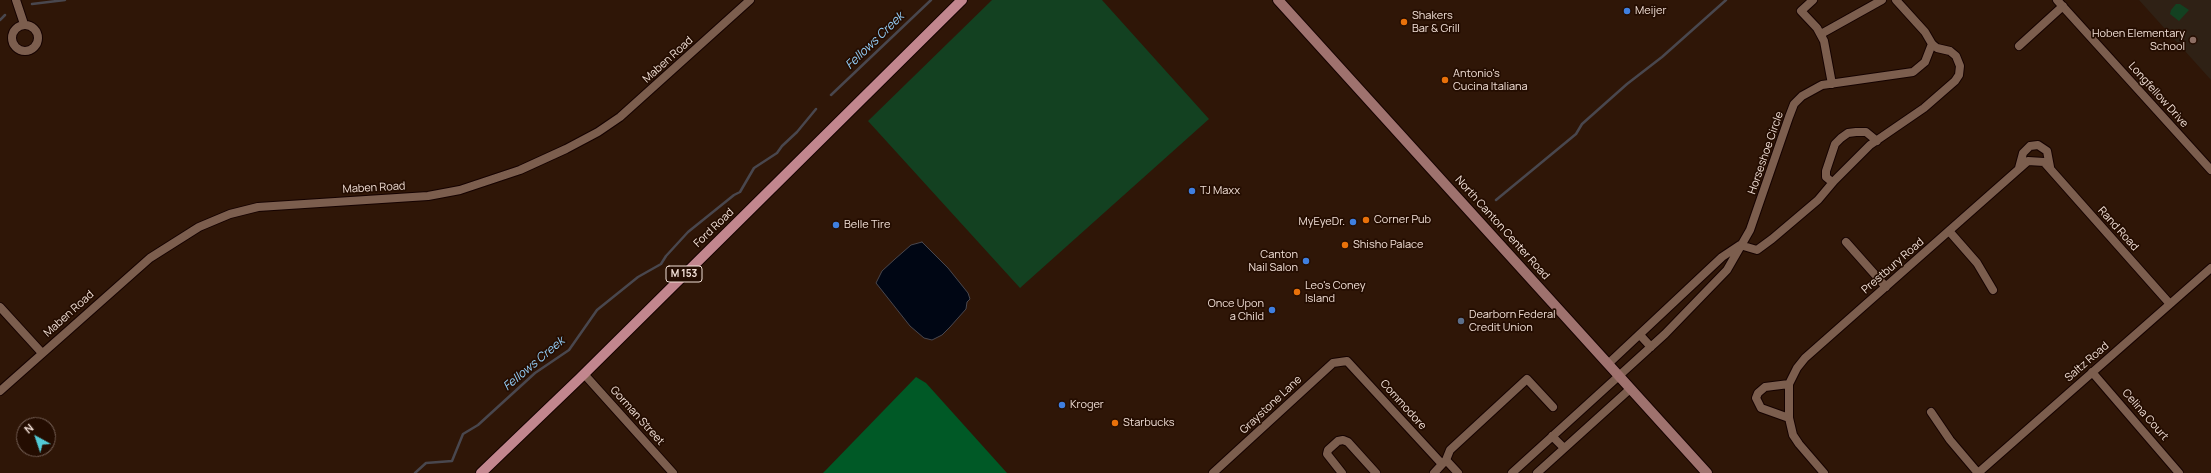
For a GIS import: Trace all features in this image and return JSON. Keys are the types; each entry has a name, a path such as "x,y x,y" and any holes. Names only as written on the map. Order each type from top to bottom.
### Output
{"main road":[{"name":"Ford Road","path":"481,473 584,374 962,0"},
{"name":"North Canton Center Road","path":"1278,0 1707,473"}],"street":[{"path":"16,0 24,24"},
{"name":"Maben Road","path":"0,390 150,258 182,236 216,219 244,210 272,205 399,199 460,190 520,170 566,149 598,132 625,113 750,0"},
{"path":"1813,0 1801,11 1821,34 1828,52 1832,84"},
{"path":"1821,34 1882,0"},
{"path":"1608,364 1722,257 1740,246 1757,250 1810,208 1832,182 1877,141 1924,108 1959,75 1960,66 1956,56 1932,44 1925,32 1896,0"},
{"path":"2019,46 2060,3"},
{"name":"Longfellow Drive","path":"2060,3 2211,170"},
{"name":"Horseshoe Circle","path":"1512,473 1651,347 1706,293 1727,270 1755,218 1794,104 1811,90 1832,84 1912,72 1925,62 1932,44"},
{"path":"1832,182 1826,177 1826,171 1835,144 1841,138 1848,133 1866,132 1877,141"},
{"name":"Rand Road","path":"2038,145 2047,152 2050,168"},
{"name":"Prestbury Road","path":"2019,168 2023,153 2030,146 2038,145"},
{"name":"Rand Road","path":"2036,160 2044,162 2050,168 2170,304"},
{"name":"Prestbury Road","path":"1788,418 1789,384 1797,368 1805,358 2019,168 2028,161 2036,160"},
{"path":"1949,231 1977,263 1994,290"},
{"path":"1846,242 1886,287"},
{"name":"Saltz Road","path":"1978,473 2211,268"},
{"path":"1695,282 1706,293"},
{"path":"0,307 42,353"},
{"path":"1640,335 1651,347"},
{"name":"Commodore","path":"1347,361 1444,462 1458,473"},
{"name":"Graystone Lane","path":"1213,473 1333,363 1347,361"},
{"name":"Celina Court","path":"2092,372 2179,473"},
{"name":"Gorman Street","path":"584,374 673,473"},
{"path":"1435,473 1444,462 1450,450 1527,379 1553,407"},
{"path":"1789,384 1765,387 1758,393 1756,398 1761,408 1788,418 1793,434 1799,444 1824,473"},
{"path":"1538,473 1630,389"},
{"path":"1931,412 1950,440 1978,473"},
{"path":"1552,436 1564,448"},
{"path":"1342,473 1329,458 1328,450 1338,441 1343,440 1348,442 1376,473"}],"shaded area":[{"name":"Hoben Elementary School","path":"2139,0 2211,0 2211,80"},
{"path":"922,242 948,268 968,293 970,299 967,302 966,309 950,327 942,335 932,340 924,338 910,326 876,283 882,271 895,259 911,245"}],"green space":[{"path":"992,0 1102,0 1209,119 1020,288 868,121"},
{"path":"2176,4 2180,4 2189,10 2179,21 2170,14 2171,10"},
{"path":"916,377 926,383 1007,473 823,473"}],"waterway":[{"path":"32,4 65,0"},
{"name":"Fellows Creek","path":"831,95 931,0"},
{"path":"1496,200 1576,134 1582,124 1627,84 1662,57 1726,0"},
{"path":"0,20 5,15"},
{"name":"Fellows Creek","path":"415,473 426,463 452,461 463,434 478,425 535,373 569,350 597,310 638,277 661,264 666,256 688,232 734,195 740,192 754,168 777,153 816,109"}],"place":[{"name":"Meijer","path":"1627,11"},
{"name":"Shakers Bar & Grill","path":"1404,22"},
{"name":"Hoben Elementary School","path":"2193,40"},
{"name":"Antonio's Cucina Italiana","path":"1445,80"},
{"name":"TJ Maxx","path":"1192,191"},
{"name":"Corner Pub","path":"1366,220"},
{"name":"MyEyeDr.","path":"1353,222"},
{"name":"Belle Tire","path":"836,225"},
{"name":"Shisho Palace","path":"1345,245"},
{"name":"Canton Nail Salon","path":"1306,261"},
{"name":"Leo's Coney Island","path":"1297,292"},
{"name":"Once Upon a Child","path":"1272,310"},
{"name":"Dearborn Federal Credit Union","path":"1461,321"},
{"name":"Kroger","path":"1062,405"},
{"name":"Starbucks","path":"1115,423"}]}
